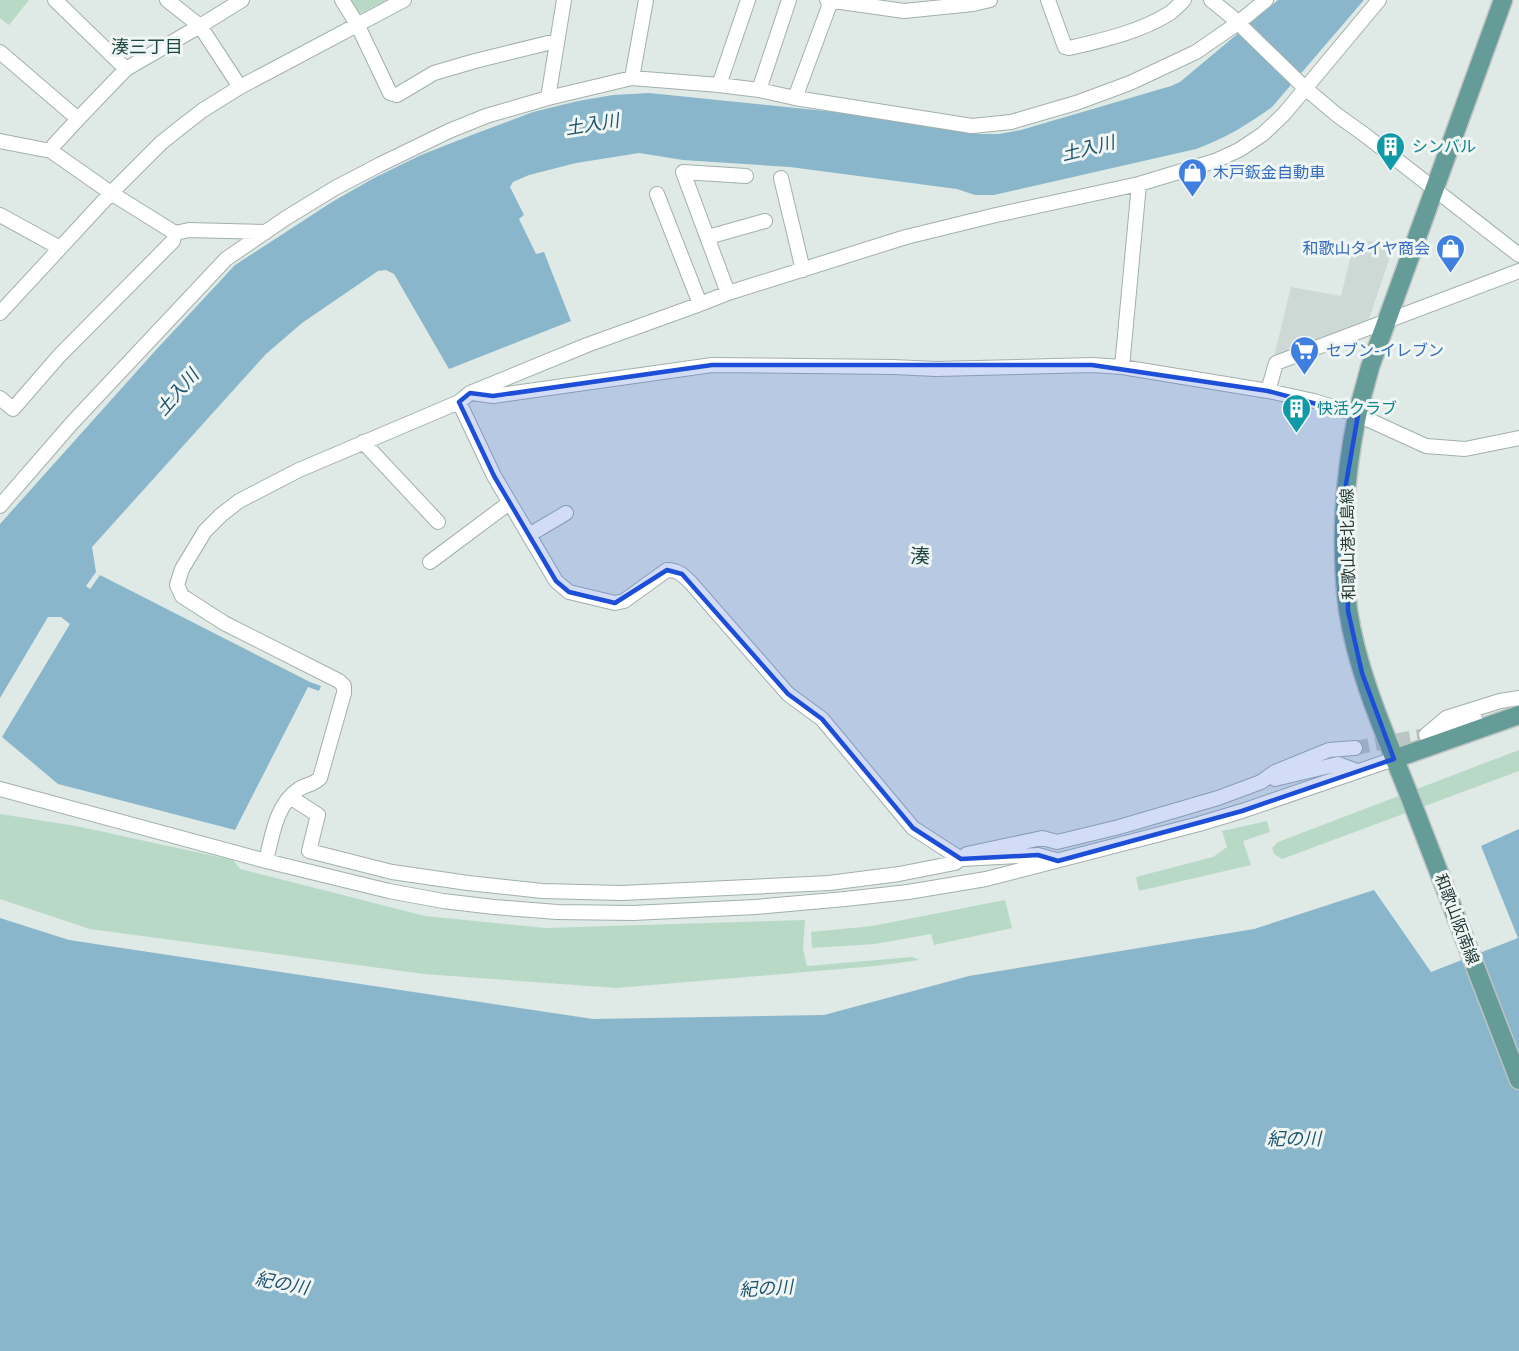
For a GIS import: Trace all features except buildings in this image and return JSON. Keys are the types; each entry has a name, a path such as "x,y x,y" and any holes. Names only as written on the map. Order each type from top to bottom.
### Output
{"main road":[{"name":"和歌山港北島線","path":"1394,759 1362,673 1348,611 1344,530 1346,484 1358,415 1370,367 1503,0"},
{"path":"1394,759 1432,739 1519,715"},
{"name":"和歌山阪南線","path":"1394,759 1519,1080"}],"street":[{"path":"55,0 126,69"},
{"path":"167,0 200,26 240,87"},
{"path":"51,151 78,118 126,69 242,0"},
{"path":"342,0 357,24 390,93 397,95 434,73 486,58 548,43 557,43"},
{"path":"0,313 111,193 181,126 240,87 404,0"},
{"path":"548,98 564,0"},
{"path":"632,78 646,0"},
{"path":"719,85 748,0"},
{"path":"759,90 789,0"},
{"path":"795,98 829,0 904,11 926,5 973,4 990,0"},
{"path":"1048,0 1065,47 1069,48 1115,36 1149,23 1172,12 1184,0"},
{"path":"1212,0 1337,115 1519,255"},
{"path":"0,506 80,415 226,260 286,218 335,188 388,160 486,116 548,98 632,78 759,90 795,98 972,126 1011,122 1076,103 1130,83 1196,52 1240,26 1266,0"},
{"path":"266,861 279,813 299,789 316,783 320,778 344,686 339,681 224,623 182,596 177,585 182,569 205,531 239,501 298,470 464,397 587,345 728,293 906,237 1138,184 1215,161 1239,150 1284,114 1303,86 1379,0"},
{"path":"0,52 78,118"},
{"path":"0,141 51,151 111,193 175,233 189,230 266,232"},
{"path":"728,293 683,172 746,176"},
{"path":"781,178 803,270"},
{"path":"1122,367 1138,184"},
{"path":"657,194 700,304"},
{"path":"0,215 60,248"},
{"path":"708,237 765,221"},
{"path":"0,398 13,409 59,356 173,241 175,233"},
{"path":"1268,391 1276,363 1519,271"},
{"path":"464,397 493,396 712,365 936,369 1092,365 1122,367 1268,391 1314,401 1358,415 1426,446 1465,449 1519,438"},
{"path":"464,397 494,476 556,581 569,592 615,603 624,601 667,570 674,570 682,574 788,694 822,719 913,828 961,859 1038,855 1058,861"},
{"path":"363,442 438,522"},
{"path":"430,562 509,503"},
{"path":"529,535 566,513"},
{"path":"1432,739 1447,728 1508,706 1519,699"},
{"path":"1261,782 1275,772 1329,750 1355,748"},
{"path":"3,790 266,861 389,891 494,907 556,912 633,914 755,907 897,893 986,879 1242,811 1394,759"},
{"path":"290,797 318,815 309,851 393,872 468,883 542,891 622,893 829,883 900,874 955,863 967,854 1042,838 1057,842 1119,827 1218,798 1261,782 1338,764 1357,771"}],"highlighted area":[{"path":"712,365 1092,365 1268,391 1358,415 1346,484 1348,611 1362,673 1394,759 1242,811 1058,861 1038,855 961,859 913,828 822,719 788,694 682,574 667,570 615,603 569,592 556,581 494,476 459,402 470,393 493,396"}],"shaded area":[{"path":"1355,239 1394,245 1369,319 1274,357 1291,287 1341,296"}],"green space":[{"path":"0,0 29,0 9,25 0,18"},
{"path":"346,0 387,0 355,16"},
{"path":"1519,750 1519,771 1282,859 1274,854 1272,848 1278,842"},
{"path":"0,814 76,826 233,860 240,869 425,916 545,928 805,920 803,949 807,966 912,957 919,960 876,966 616,988 424,974 90,929 0,899"},
{"path":"1267,821 1270,832 1243,841 1251,865 1139,891 1136,877 1213,857 1227,847 1222,831"},
{"path":"1005,900 1012,928 934,945 931,934 875,944 812,948 811,932 872,926"}],"water":[{"name":"土入川","path":"1278,0 1364,0 1272,107 1236,131 1196,149 994,195 975,195 957,189 790,167 683,160 639,153 576,163 529,175 513,182 510,187 524,215 519,219 536,254 544,252 571,321 449,369 394,274 386,270 378,271 302,323 266,354 92,547 96,572 86,586 90,589 100,575 321,686 319,691 308,687 235,830 58,784 2,737 70,624 61,617 48,617 0,698 0,524 235,265 332,202 421,155 477,133 533,112 613,95 649,93 854,114 979,134 999,134 1021,130 1180,82"},
{"name":"紀の川","path":"1519,829 1519,1351 0,1351 0,918 69,940 593,1019 824,1015 969,976 1254,929 1374,890 1431,972 1518,938 1481,846"}],"tunnel":[{"path":"1355,748 1426,735"}],"place":[{"name":"シンバル","path":"1391,172"},
{"name":"木戸鈑金自動車","path":"1192,198"},
{"name":"和歌山タイヤ商会","path":"1451,274"},
{"name":"セブン-イレブン","path":"1305,376"},
{"name":"快活クラブ","path":"1296,434"}],"district":[{"name":"湊三丁目","path":"147,46"},
{"name":"湊","path":"920,556"}]}
